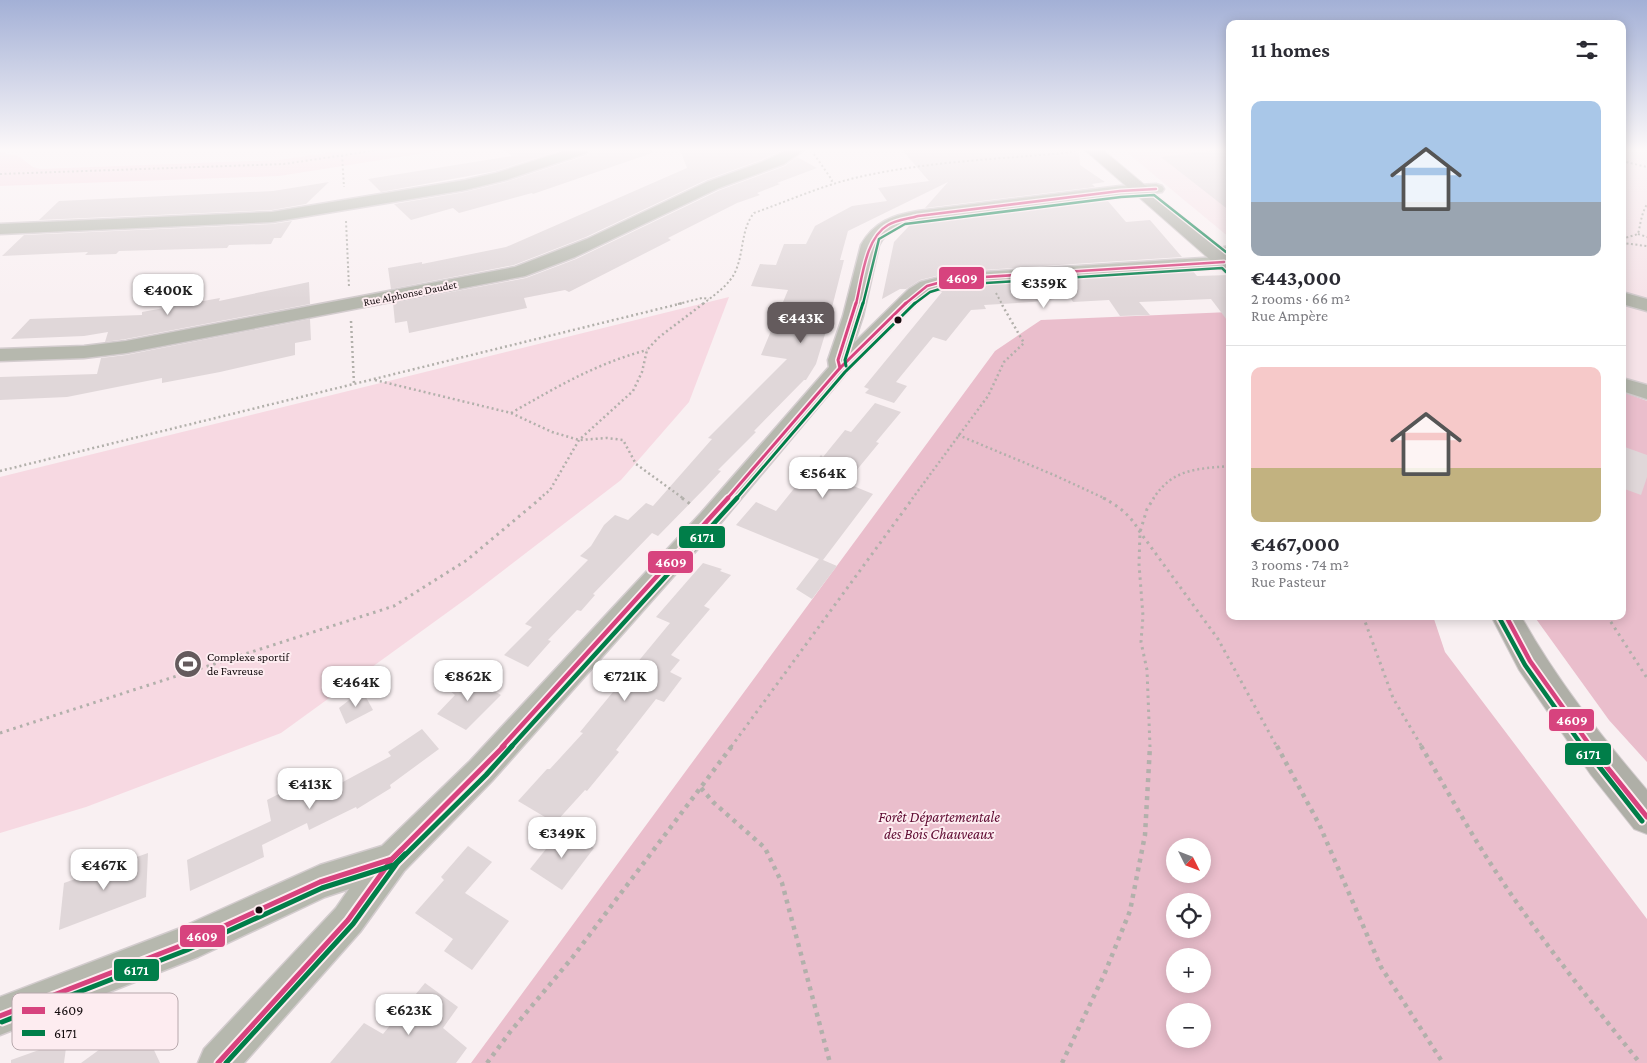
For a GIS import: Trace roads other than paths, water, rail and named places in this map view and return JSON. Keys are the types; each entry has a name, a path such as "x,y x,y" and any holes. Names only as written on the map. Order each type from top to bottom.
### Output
{"main road":[{"path":"1159,200 1226,255"},
{"path":"1508,620 1530,661 1603,764 1647,817"}],"street":[{"path":"0,229 247,219 372,200"},
{"name":"Rue Alphonse Daudet","path":"0,355 111,349 501,276 536,266 681,200"},
{"path":"840,368 838,360 853,316 874,235 891,223 903,218 1063,200"},
{"path":"218,1063 348,920 392,859 481,771 710,519 840,368 922,289 939,282 1226,257"},
{"path":"1626,299 1647,305"},
{"path":"1626,386 1646,393"},
{"path":"59,993 185,944 320,882 392,859"},
{"path":"0,1016 12,1011"}],"place":[{"name":"Complexe sportif de Favreuse","path":"188,664"}],"park label":[{"name":"Forêt Départementale des Bois Chauveaux","path":"939,826"}]}
